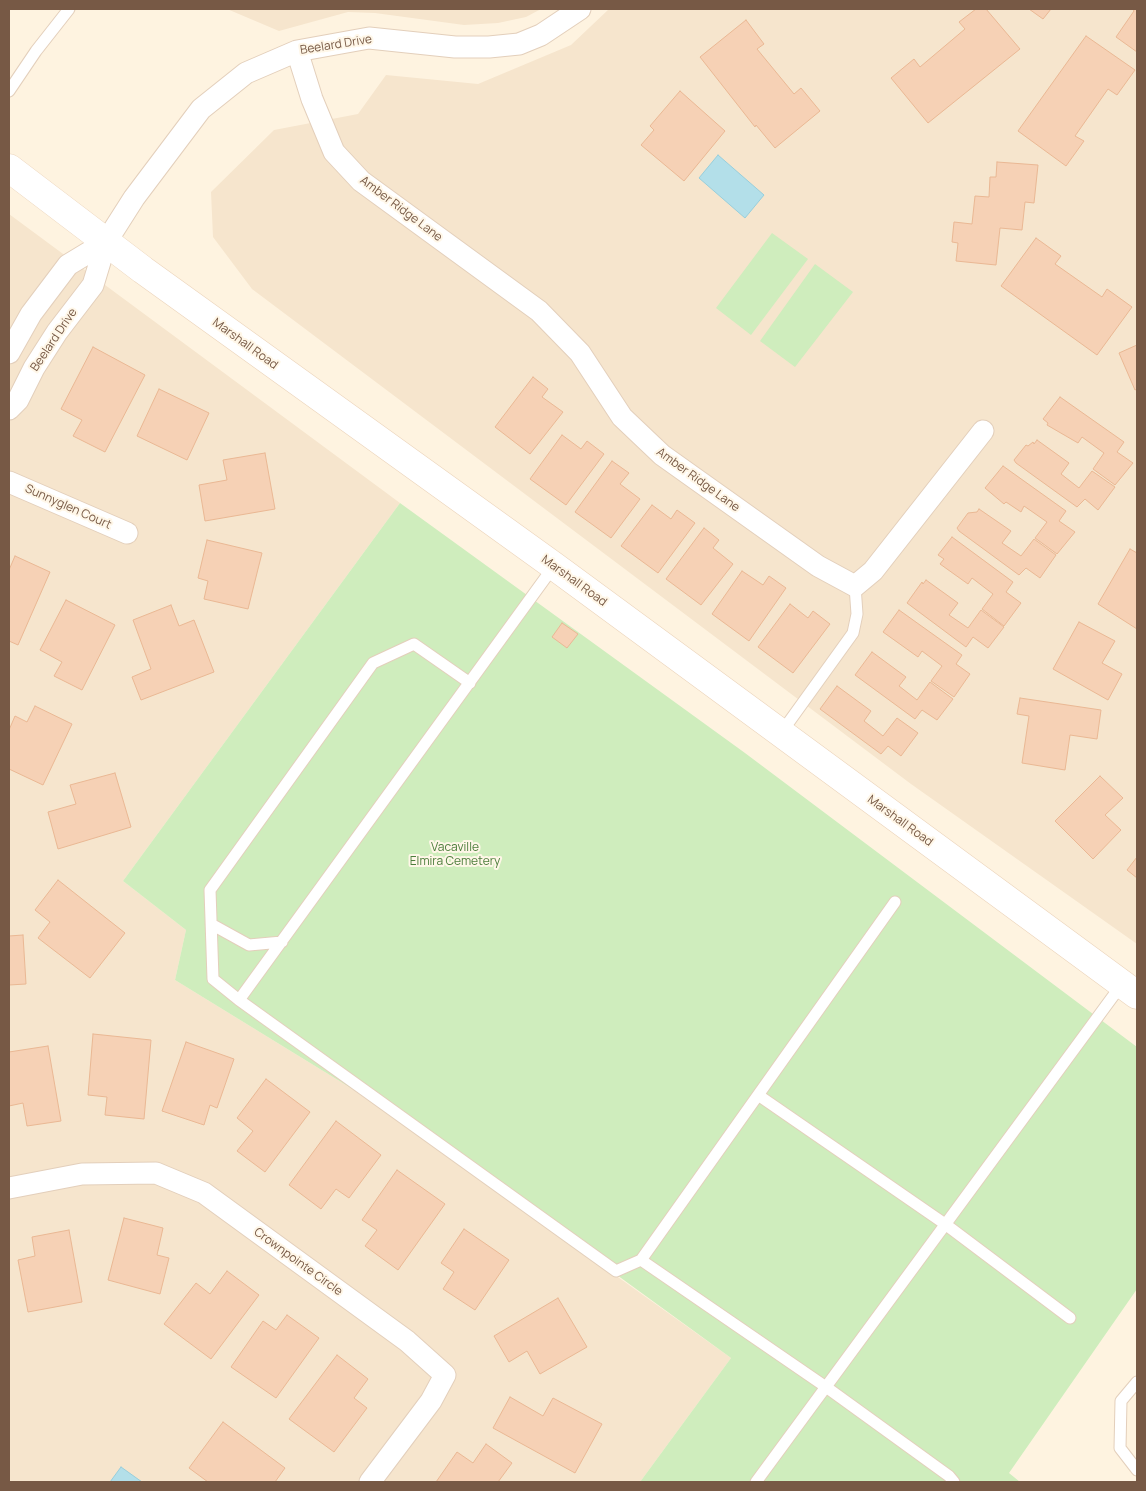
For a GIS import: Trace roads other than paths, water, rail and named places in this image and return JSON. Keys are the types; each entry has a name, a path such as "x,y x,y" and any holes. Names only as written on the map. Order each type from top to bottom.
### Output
{"street":[{"name":"Beelard Drive","path":"9,409 18,400 34,368 57,332 93,285 106,242 134,198 201,110 246,73 296,51 369,38 455,47 489,47 519,44 541,35 580,9"},
{"name":"Amber Ridge Lane","path":"296,51 312,99 334,152 361,181 539,311 580,353 622,417 662,455 818,566 855,586"},
{"name":"Marshall Road","path":"9,168 106,242 554,566 1130,989"},
{"name":"Beelard Drive","path":"9,353 31,314 68,265 106,242"},
{"path":"855,586 873,571 983,431"},
{"name":"Sunnyglen Court","path":"9,482 127,533"},
{"name":"Crownpointe Circle","path":"9,1188 82,1174 156,1173 204,1193 407,1341 445,1375 431,1402 370,1482"}],"lane":[{"path":"9,91 36,51 70,9"},
{"path":"239,1000 554,566"},
{"path":"780,733 852,633 857,614 855,586"},
{"path":"470,683 414,644 373,663 210,890 213,979 239,1000 616,1271 641,1260 895,902"},
{"path":"211,924 249,945 282,942"},
{"path":"756,1482 945,1224 1130,989"},
{"path":"758,1095 945,1224 1070,1318"},
{"path":"641,1260 826,1387 949,1476 954,1482"},
{"path":"1137,1382 1121,1400 1120,1448 1137,1470"}],"water":[{"path":"718,155 764,195 745,218 699,178"},
{"path":"121,1467 142,1482 110,1482"}],"park label":[{"name":"Vacaville Elmira Cemetery","path":"455,855"}]}
